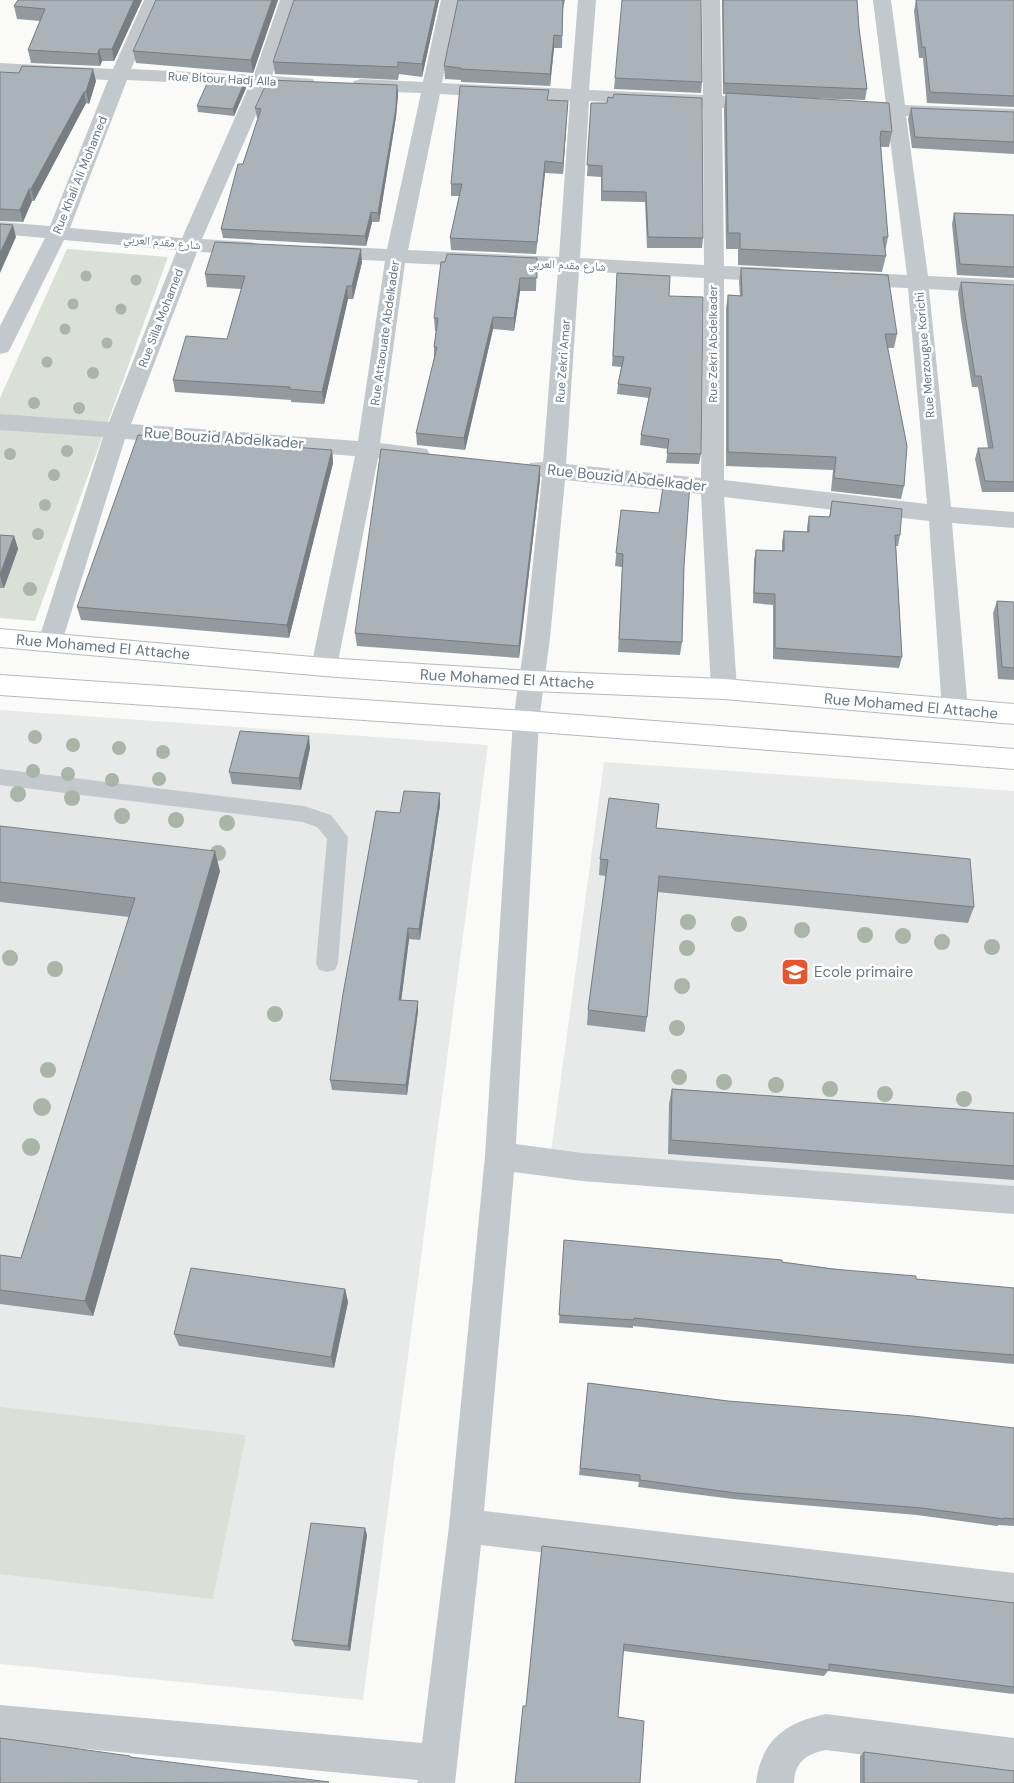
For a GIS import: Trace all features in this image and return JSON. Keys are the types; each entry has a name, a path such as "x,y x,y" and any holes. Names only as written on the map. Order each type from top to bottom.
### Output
{"street":[{"name":"Rue Khali Ali Mohamed","path":"0,347 58,232 120,74 153,0"},
{"name":"Rue Silla Mohamed","path":"50,642 117,430 189,245 261,81 289,0"},
{"name":"Rue Attaouate Abdelkader","path":"324,668 368,450 396,256 450,0"},
{"name":"Rue Zekri Amar","path":"438,1773 466,1526 500,1156 526,721 533,681 556,471 570,265 578,95 587,0"},
{"name":"Rue Zekri Abdelkader","path":"711,0 714,271 712,487 724,689"},
{"name":"Rue Merzougue Korichi","path":"882,0 918,282 940,514 955,710"},
{"name":"Rue Bitour Hadj Alla","path":"0,68 327,84"},
{"path":"346,85 780,105"},
{"path":"838,107 1014,116"},
{"name":"شارع مقدم العربي","path":"0,228 189,245 268,249"},
{"name":"شارع مقدم العربي","path":"308,251 801,276"},
{"path":"831,278 1014,287"},
{"name":"Rue Bouzid Abdelkader","path":"0,422 437,457"},
{"name":"Rue Bouzid Abdelkader","path":"516,466 940,514 1014,520"},
{"name":"Rue Mohamed El Attache","path":"0,638 324,668 533,681 724,689 1014,714"},
{"path":"0,685 526,721 1014,759"},
{"path":"500,1156 582,1167 1014,1200"},
{"path":"466,1526 1014,1591"},
{"path":"0,1723 438,1773"},
{"path":"775,1783 775,1773 786,1749 810,1734 826,1732 1014,1756"}],"lane":[{"path":"0,777 304,814 324,821 338,837 327,963"}],"shaded area":[{"path":"67,249 168,257 35,621 0,618 0,398"},
{"path":"0,710 488,745 363,1700 0,1664"},
{"name":"Ecole primaire","path":"604,762 1014,791 1014,1194 551,1152"},
{"path":"0,1407 246,1435 213,1599 0,1574"}],"building":[{"path":"18,0 134,0 112,49 99,49 98,54 28,50 45,9 14,6"},
{"path":"156,0 272,0 251,60 133,51"},
{"path":"294,0 436,0 422,64 398,62 398,67 273,62"},
{"path":"458,0 563,0 562,36 554,35 550,74 461,69 444,66"},
{"path":"622,0 701,0 702,82 615,78"},
{"path":"723,0 857,0 867,89 724,83"},
{"path":"916,0 1014,0 1014,96 930,92 925,47 922,47"},
{"path":"22,66 93,69 86,92 84,92 31,189 29,189 20,210 0,209 0,72 19,73"},
{"path":"209,79 245,81 233,109 197,106"},
{"path":"268,80 397,85 396,108 378,213 371,212 365,236 221,229 238,164 243,164 261,109 255,108"},
{"path":"460,86 549,90 547,100 568,101 563,163 545,161 537,242 450,238 462,184 451,184"},
{"path":"726,93 889,103 892,132 881,131 880,138 888,237 883,237 886,256 740,249 740,233 728,233"},
{"path":"614,94 702,98 703,238 648,237 646,192 602,191 602,166 587,165 591,103 607,103 608,97 613,98"},
{"path":"911,108 1014,112 1014,142 915,137"},
{"path":"954,213 1014,215 1014,267 960,264"},
{"path":"0,224 13,225 0,253"},
{"path":"215,242 361,249 352,286 347,286 322,392 289,389 290,387 173,380 186,336 227,339 245,276 205,274"},
{"path":"447,254 537,258 537,278 520,278 514,318 493,317 464,438 416,433 437,347 434,347 438,318 434,318 441,262 445,262"},
{"path":"741,268 888,275 897,334 885,334 907,446 904,486 834,478 836,457 728,452 728,295 742,296"},
{"path":"617,273 670,276 669,296 703,297 701,454 667,453 669,439 641,435 651,388 618,384 624,357 613,356"},
{"path":"961,282 1014,285 1014,482 985,481 978,448 993,448 981,376 975,376"},
{"path":"138,435 332,450 287,625 77,607"},
{"path":"381,449 540,466 519,646 355,633"},
{"path":"664,480 690,483 684,566 682,642 619,639 623,554 616,553 621,510 659,513"},
{"path":"832,501 902,509 900,535 895,535 902,657 775,648 775,594 754,593 756,550 784,551 784,531 809,532 809,516 830,517"},
{"path":"0,535 14,536 0,575"},
{"path":"997,601 1014,602 1014,668 1002,667"},
{"path":"240,731 309,736 299,778 229,772"},
{"path":"404,791 440,793 419,929 408,928 399,1000 418,1001 406,1085 330,1080 343,994 376,811 400,813"},
{"path":"609,798 659,804 656,828 970,859 974,907 659,876 647,1017 588,1010 608,860 600,859"},
{"path":"0,826 215,851 85,1301 0,1290 0,1255 21,1258 135,898 0,882"},
{"path":"672,1089 1014,1113 1014,1166 671,1140"},
{"path":"564,1240 782,1260 782,1262 832,1269 916,1276 916,1279 1014,1288 1014,1355 634,1318 634,1320 559,1315"},
{"path":"191,1268 345,1289 331,1357 174,1334"},
{"path":"588,1383 728,1401 913,1416 1014,1428 1014,1519 922,1508 736,1493 640,1480 640,1475 580,1468"},
{"path":"311,1523 365,1528 348,1646 292,1640"},
{"path":"542,1546 1014,1603 1014,1687 829,1664 829,1670 624,1644 618,1717 644,1721 640,1783 515,1783 523,1706 526,1706"},
{"path":"0,1738 130,1757 329,1782 0,1783"},
{"path":"864,1752 1014,1771 1014,1783 864,1783"}],"place":[{"name":"Ecole primaire","path":"795,972"}]}
